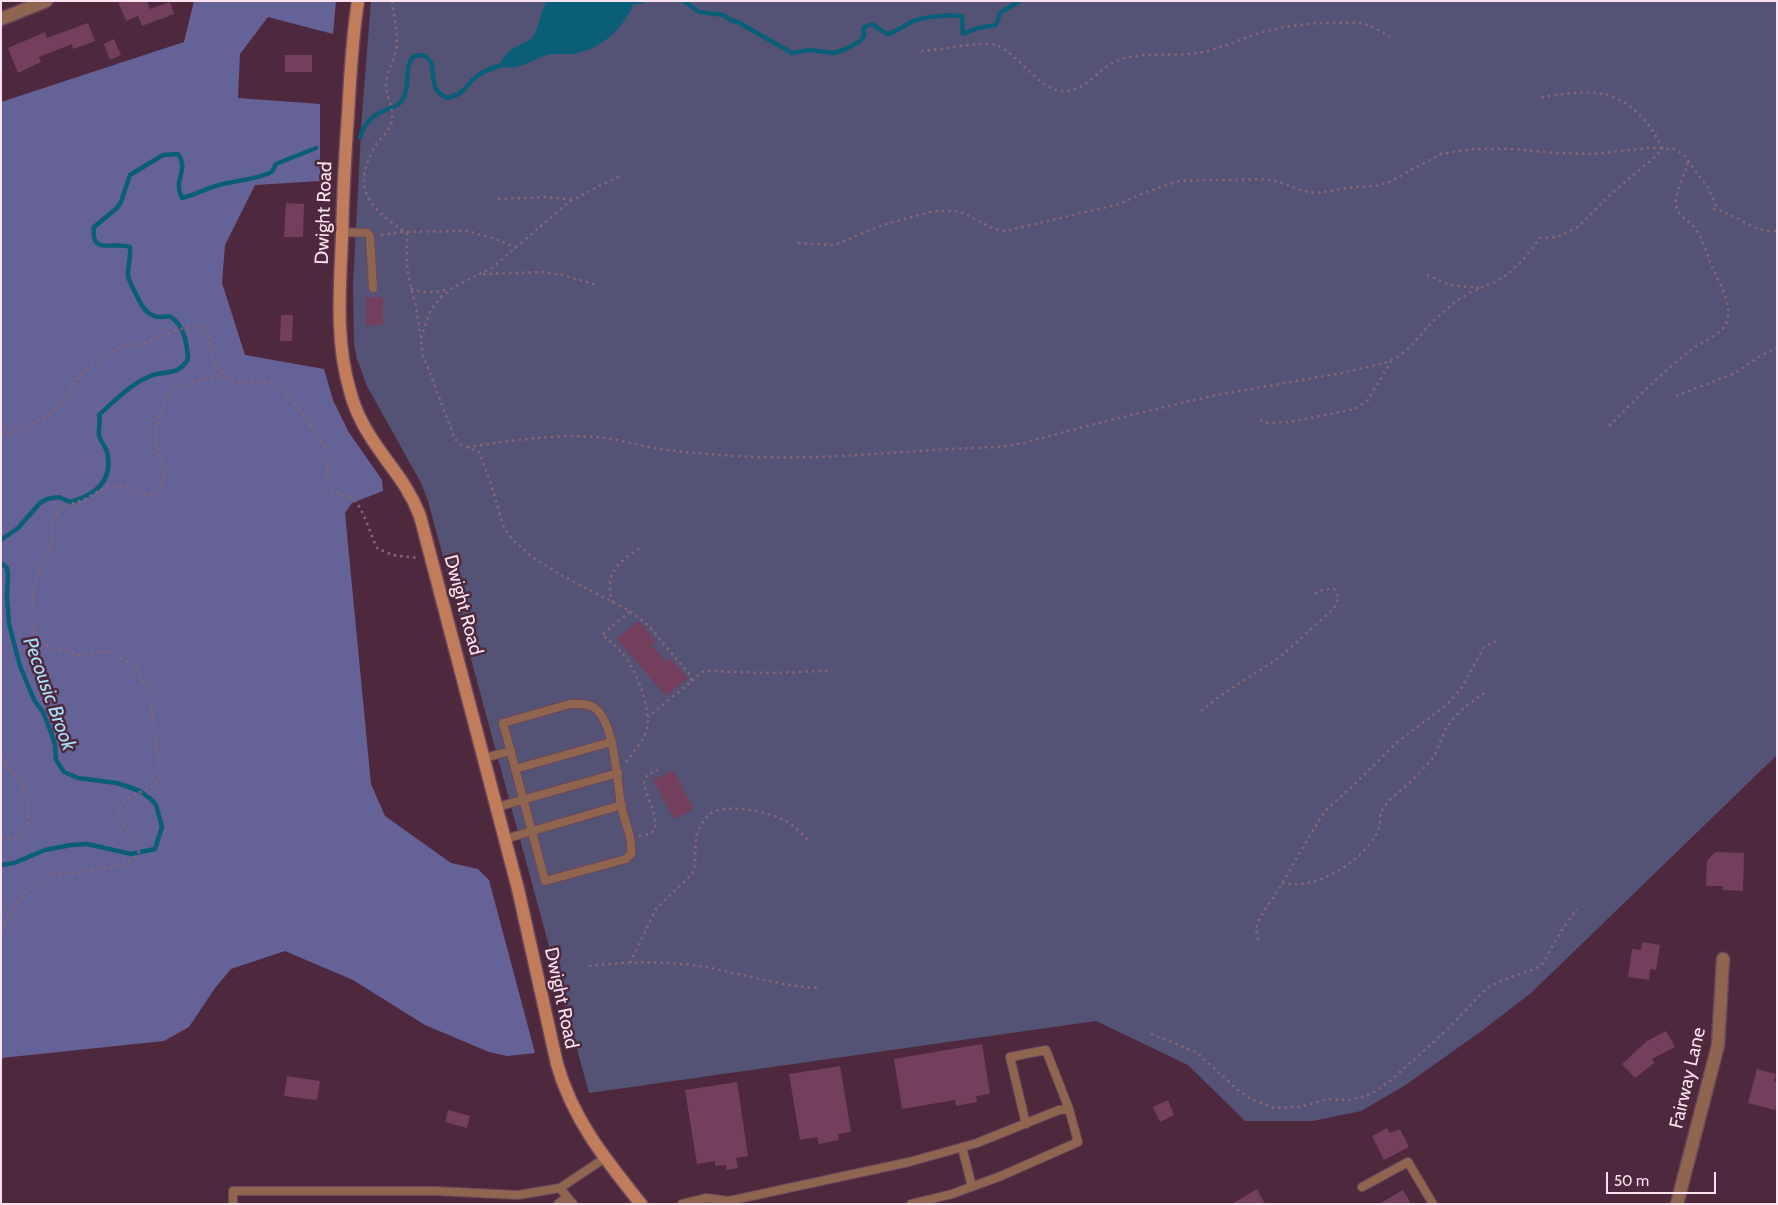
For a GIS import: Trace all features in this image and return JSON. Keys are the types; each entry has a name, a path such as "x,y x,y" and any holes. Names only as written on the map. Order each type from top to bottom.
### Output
{"main road":[{"name":"Dwight Road","path":"358,1 350,78 342,232 340,315 342,359 355,407 367,432 403,480 415,502 497,807 560,1077 580,1122 641,1204"}],"street":[{"path":"1,19 46,1"},
{"name":"Fairway Lane","path":"1677,1204 1718,1045 1723,959"}],"lane":[{"path":"342,232 367,233 370,236 374,288"},
{"path":"570,704 585,704 596,708 603,718 611,742 618,773 622,806 632,845 631,854 626,859 545,881 503,723 570,704"},
{"path":"516,769 611,742"},
{"path":"484,758 511,752"},
{"path":"497,807 618,773"},
{"path":"505,839 622,806"},
{"path":"911,1204 972,1187 1078,1142 1069,1109 1046,1050 1010,1057 1026,1124"},
{"path":"682,1204 706,1198 721,1202 729,1201 909,1162 962,1147 1059,1110 1069,1109"},
{"path":"962,1147 972,1187"},
{"path":"233,1204 233,1190 436,1191 518,1195 560,1188 605,1158"},
{"path":"1362,1187 1408,1162 1433,1204"},
{"path":"560,1188 573,1204"},
{"path":"558,1204 567,1197"}],"path":[{"path":"392,1 397,43 386,81 392,117 390,128 378,142 370,156 364,184 367,196 382,215 407,233"},
{"path":"921,51 983,43 994,44 1005,50 1045,84 1057,90 1066,91 1086,84 1110,64 1118,60 1202,52 1267,31 1286,27 1361,23 1371,26 1390,37"},
{"path":"1541,97 1597,93 1612,98 1631,108 1644,119 1656,134 1662,148"},
{"path":"467,447 534,437 575,437 610,439 650,447 697,453 760,457 822,457 999,447 1023,443 1211,396 1372,367 1392,360 1410,347 1444,311 1471,292 1495,282 1508,274 1523,260 1540,238 1558,237 1578,227 1610,194 1656,156 1662,148"},
{"path":"798,243 834,245 886,224 934,211 963,213 994,229 1006,231 1119,204 1146,192 1179,181 1264,179 1279,182 1303,191 1317,193 1384,184 1441,154 1474,149 1514,149 1593,154 1662,148 1675,149 1688,160 1708,188 1718,210"},
{"path":"1609,426 1665,371 1693,348 1720,331 1727,321 1728,303 1725,291 1694,227 1681,216 1677,208 1676,199 1688,160"},
{"path":"420,339 431,309 442,296 452,288 493,267 546,221 574,200 599,186 623,176"},
{"path":"498,199 546,197 574,200"},
{"path":"1713,209 1728,212 1767,232 1777,231"},
{"path":"371,242 381,235 474,232 496,238 516,248"},
{"path":"407,233 407,266 416,306 420,339 428,369 457,443 479,452 490,480 503,525 512,539 539,561 630,611 648,625 686,670 692,681"},
{"path":"481,274 542,272 562,275 597,285"},
{"path":"1428,274 1450,285 1481,288"},
{"path":"411,288 416,291 433,292 452,288"},
{"path":"1,435 23,430 45,418 56,408 81,376 118,349 199,326 205,329 212,355 223,373 235,382 264,382 278,385 287,392 322,440 328,452 327,481 332,490 351,498 357,504 367,522 377,548 392,554 432,561"},
{"path":"1676,396 1735,373 1762,355 1777,348"},
{"path":"1260,420 1268,423 1289,422 1355,409 1368,400 1392,360"},
{"path":"1,930 30,887 58,874 111,867 127,863 138,856 137,840 122,825 118,811 122,803 131,795 151,787 160,778 149,692 135,666 108,651 80,655 44,645 35,634 31,617 34,584 50,544 53,522 57,513 65,506 83,500 108,486 120,486 144,494 160,491 164,474 156,434 169,393 178,387 214,378 223,373"},
{"path":"613,603 609,588 612,572 623,560 640,548"},
{"path":"1201,712 1220,696 1280,657 1330,612 1339,597 1334,589 1330,588 1311,594"},
{"path":"618,773 647,729 648,717 636,674 619,650 602,635 630,611"},
{"path":"1258,940 1257,924 1328,806 1360,780 1395,744 1445,706 1461,689 1484,647 1500,639"},
{"path":"648,717 702,672 768,673 830,671"},
{"path":"1282,883 1295,886 1311,882 1351,863 1368,846 1377,833 1380,826 1380,814 1387,802 1408,785 1434,757 1443,734 1452,721 1466,706 1486,692"},
{"path":"1,759 22,784 28,814 27,827 23,833 9,838 1,838"},
{"path":"630,839 650,833 655,829 656,819 646,795 644,781 648,774 658,770"},
{"path":"630,963 656,909 663,900 692,874 696,836 703,822 712,813 727,809 750,810 772,815 791,824 809,841"},
{"path":"1151,1034 1196,1052 1238,1090 1251,1099 1274,1108 1298,1107 1328,1098 1348,1100 1366,1096 1390,1081 1446,1030 1489,987 1502,980 1534,970 1543,963 1561,931 1577,909"},
{"path":"589,966 630,963 702,967 770,982 819,988"}],"shaded area":[{"path":"194,1 336,1 333,34 268,17 240,54 238,98 320,104 320,181 255,185 225,245 222,283 245,355 324,369 333,400 348,431 382,480 383,491 352,503 345,513 371,784 385,816 451,863 478,869 489,880 535,1053 507,1056 489,1052 425,1025 353,980 285,951 231,969 215,988 189,1027 164,1041 1,1058 1,102 184,42"},
{"path":"371,1 1777,1 1777,755 1531,993 1404,1086 1361,1111 1313,1121 1245,1121 1188,1065 1096,1021 589,1093 428,501 421,483 367,386 357,359 354,344 353,285 362,114"},
{"path":"546,1 631,1 633,6 622,24 608,38 591,49 571,54 547,55 513,68 499,66 509,52 534,35"}],"building":[{"path":"118,1 147,1 150,9 170,2 174,14 142,26 138,16 126,21"},
{"path":"88,23 95,41 73,49 72,44 39,57 41,62 18,73 8,48 45,32 47,38"},
{"path":"114,39 121,55 110,60 104,44"},
{"path":"285,55 312,55 312,72 285,72"},
{"path":"286,203 304,204 303,237 284,237"},
{"path":"383,297 383,325 366,325 366,298"},
{"path":"281,315 293,315 292,341 280,341"},
{"path":"638,621 656,641 651,645 666,662 670,658 688,678 666,696 617,639"},
{"path":"673,770 694,809 674,819 653,780"},
{"path":"1715,852 1744,853 1743,891 1723,890 1723,886 1706,886 1707,861"},
{"path":"1642,942 1660,945 1656,970 1650,969 1649,980 1628,977 1632,949 1641,950"},
{"path":"1666,1031 1675,1047 1652,1059 1654,1063 1635,1078 1622,1064 1647,1041"},
{"path":"982,1044 990,1094 976,1096 977,1102 956,1106 955,1100 902,1109 894,1059"},
{"path":"840,1066 851,1132 838,1134 839,1140 819,1144 817,1137 800,1140 789,1074"},
{"path":"1757,1069 1776,1074 1774,1081 1777,1082 1775,1110 1748,1103"},
{"path":"287,1076 320,1081 317,1100 284,1096"},
{"path":"737,1082 748,1156 736,1158 738,1168 726,1170 726,1165 715,1166 715,1161 697,1164 685,1090"},
{"path":"1168,1100 1174,1115 1160,1122 1153,1107"},
{"path":"448,1110 470,1116 467,1128 445,1122"},
{"path":"1387,1128 1390,1133 1400,1129 1409,1147 1384,1160 1372,1136"},
{"path":"1257,1189 1265,1204 1232,1204"},
{"path":"1403,1190 1411,1204 1379,1204"}],"waterway":[{"name":"Pecousic Brook","path":"627,3 643,1"},
{"name":"Pecousic Brook","path":"684,1 699,12 724,15 792,53 809,50 834,53 859,42 864,36 864,27 872,24 887,34 897,31 911,22 936,16 962,16 963,34 978,28 996,25 1000,13 1019,1"},
{"name":"Pecousic Brook","path":"360,137 369,120 377,114 397,106 404,98 408,67 414,56 423,55 429,59 436,88 440,94 447,98 461,92 482,72 505,64"},
{"name":"Pecousic Brook","path":"1,540 18,528 40,503 47,499 59,497 70,502 95,491 105,479 108,471 107,452 99,435 99,415 141,380 154,375 175,371 184,365 188,359 186,340 178,323 169,316 157,317 152,315 138,299 128,275 130,247 105,246 96,242 94,236 94,227 117,208 121,202 130,175 163,155 178,154 182,165 179,185 182,198 219,185 266,175 272,172 276,164 316,148"},
{"name":"Pecousic Brook","path":"1,563 7,568 9,624 20,666 34,700 43,712 52,735 56,760 64,772 78,778 117,783 140,791 156,805 162,827 155,849 131,854 87,844 71,845 45,850 14,863 1,865"}]}
